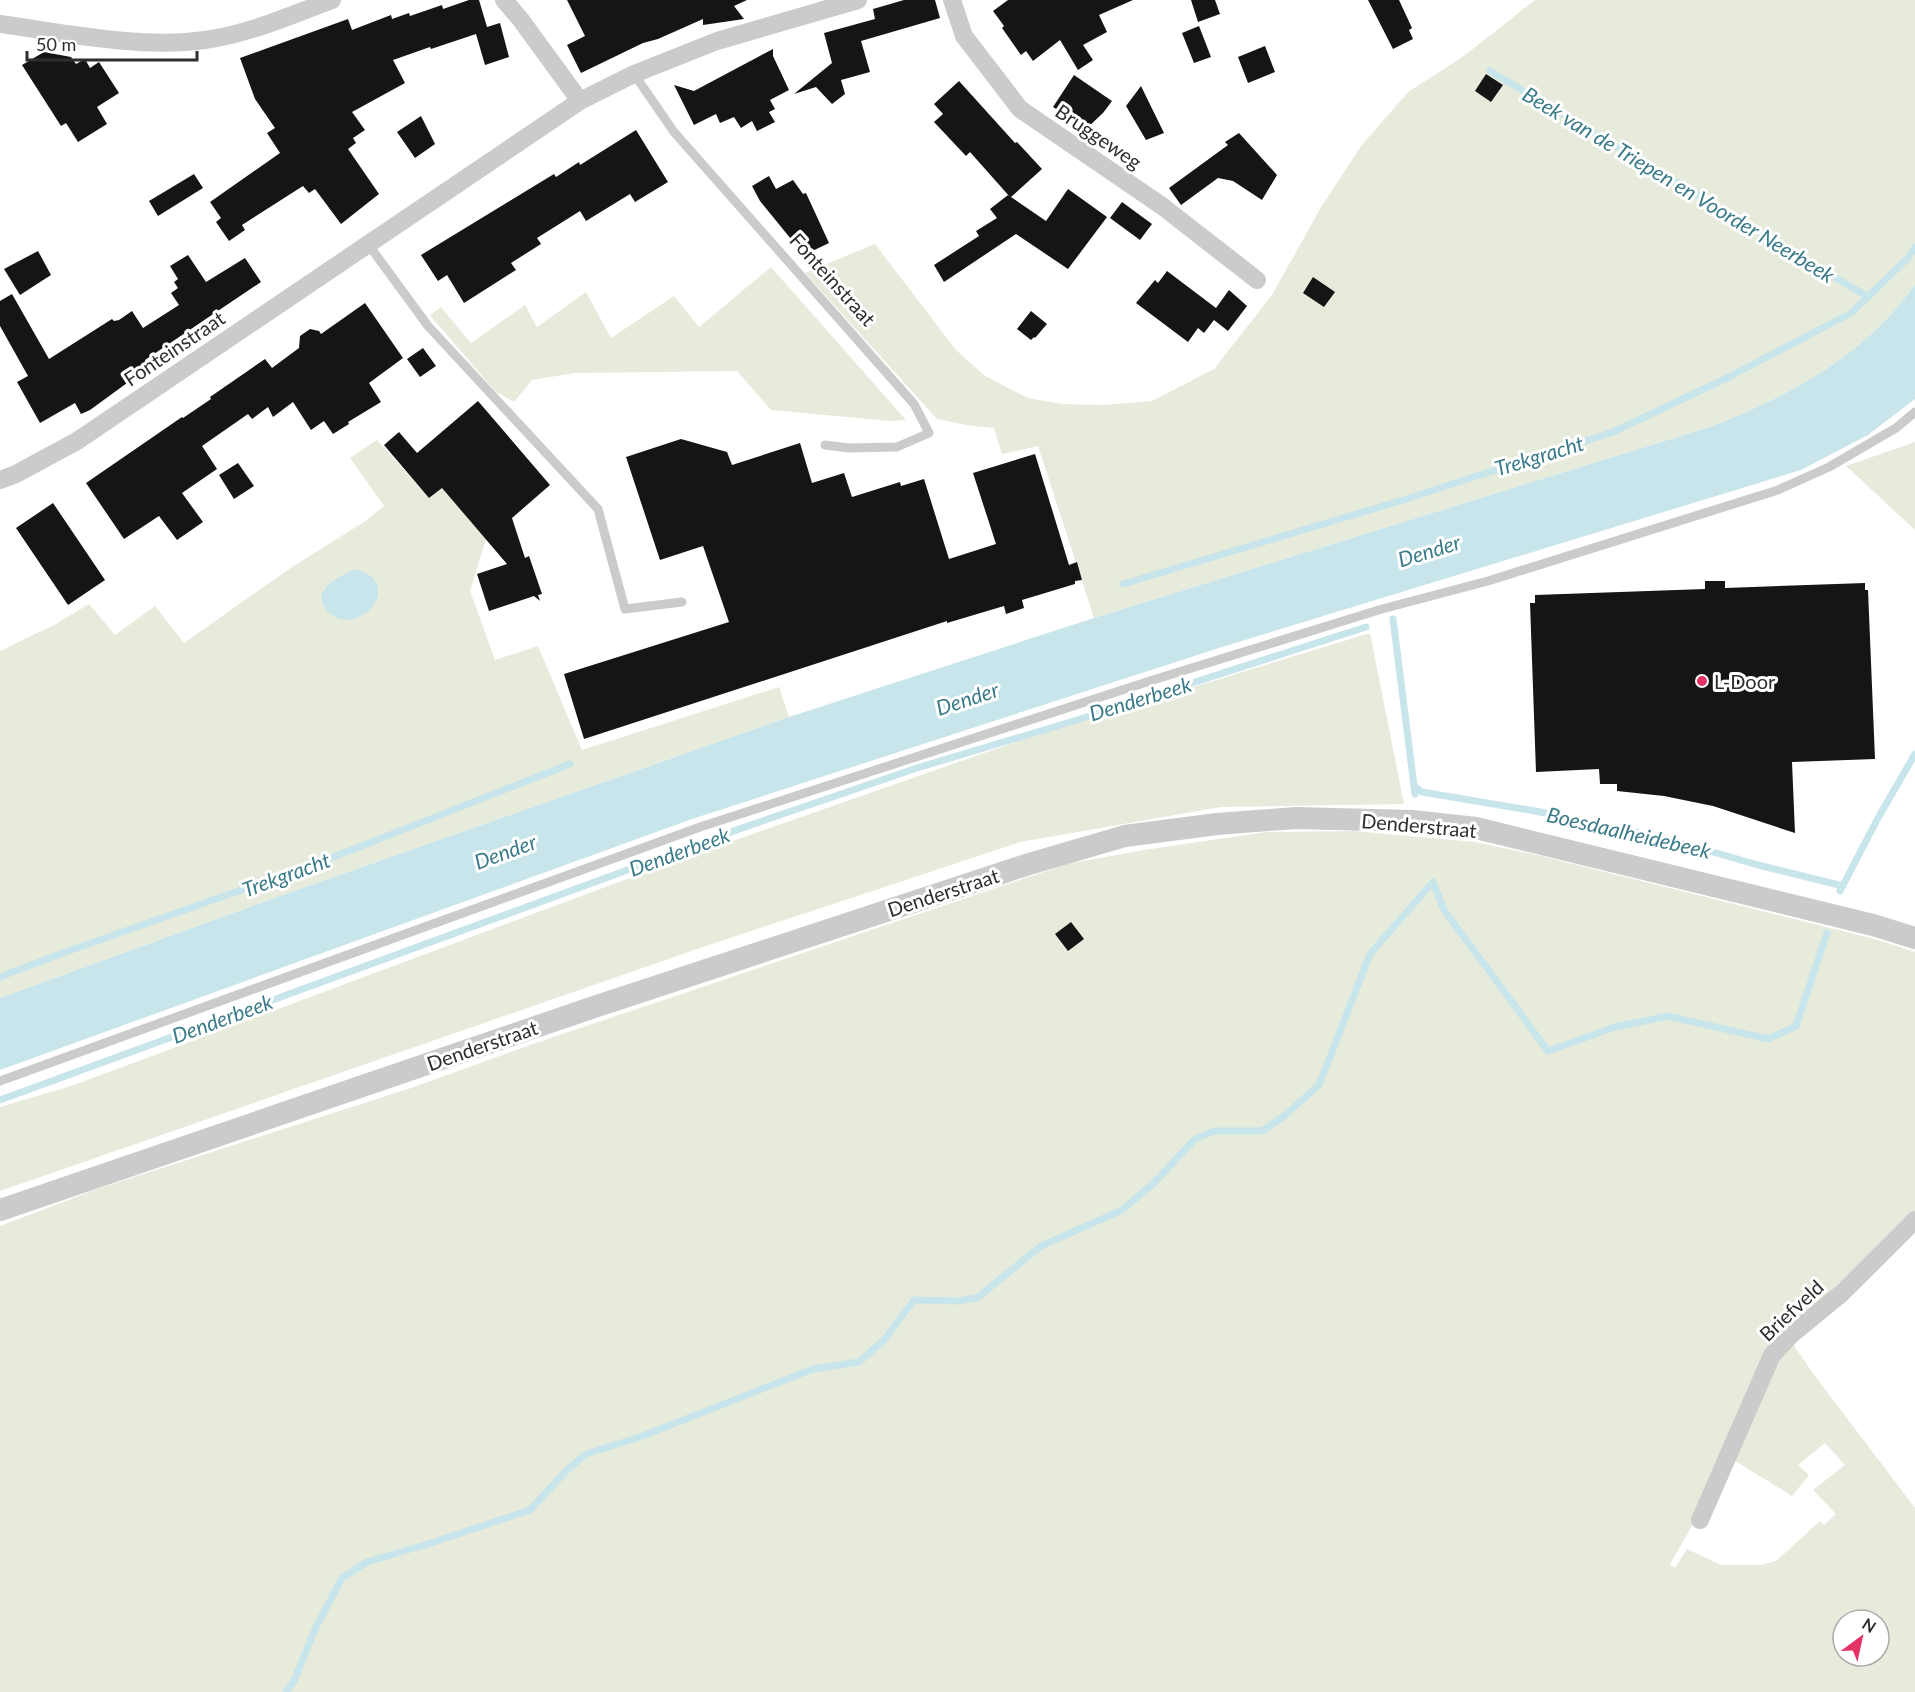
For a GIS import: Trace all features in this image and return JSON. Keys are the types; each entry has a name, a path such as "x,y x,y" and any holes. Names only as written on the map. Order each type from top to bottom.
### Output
{"street":[{"path":"0,24 138,42 204,40 244,32 332,0"},
{"path":"504,0 580,101"},
{"name":"Fonteinstraat","path":"0,480 16,474 77,441 580,101 634,74 717,41 858,0"},
{"name":"Bruggeweg","path":"952,0 964,36 1020,109 1162,206 1257,280"},
{"name":"Denderstraat","path":"0,1210 605,1004 1018,867 1125,836 1217,824 1296,818 1412,821 1476,828 1862,922 1915,938"},
{"name":"Briefveld","path":"1700,1520 1772,1355 1792,1334 1842,1293 1915,1220"}],"lane":[{"name":"Fonteinstraat","path":"634,74 674,132 914,404 930,433 897,447 849,448 825,445"},
{"path":"368,244 428,326 598,509 625,609 682,602"},
{"path":"0,1082 140,1029 714,822 1153,680 1382,609 1488,581 1778,490 1829,467 1896,428 1915,412"}],"green space":[{"path":"1535,0 1915,0 1915,284 1874,332 1825,370 1798,386 1771,401 1713,426 1094,618 1038,446 1002,454 994,428 937,419 805,273 875,244 956,350 985,376 1028,398 1062,404 1103,405 1152,401 1214,369 1272,295 1320,209 1361,146 1408,92 1464,56"},
{"path":"771,267 906,420 890,421 771,410 737,371 575,373 532,380 514,402 495,391 430,315 441,307 471,343 525,305 537,327 586,292 611,338 674,296 699,327"},
{"path":"377,440 429,498 442,488 486,539 470,591 495,660 538,646 582,750 779,687 789,717 280,896 0,998 0,651 56,624 89,604 115,635 155,606 184,643 292,567 364,522 384,506 350,458"},
{"path":"1915,442 1915,530 1846,466"},
{"path":"1370,633 1404,804 1221,807 1020,842 703,947 0,1191 0,1107 74,1085 670,863 1027,738"},
{"path":"1354,831 1475,842 1537,855 1875,939 1915,952 1915,1212 1895,1234 1787,1330 1697,1517 1670,1564 1675,1568 1687,1549 1721,1565 1761,1565 1776,1561 1820,1521 1824,1525 1836,1514 1813,1490 1845,1465 1825,1443 1798,1465 1809,1475 1792,1496 1732,1459 1776,1359 1791,1341 1915,1508 1915,1692 0,1692 0,1226 100,1188 411,1088 530,1045 1067,864 1267,832"}],"water":[{"name":"Dender","path":"1915,284 1915,399 1868,435 1801,470 1222,647 692,819 0,1070 0,998 280,896 789,717 1094,618 1713,426 1771,401 1825,370 1874,332"},
{"path":"355,569 370,576 377,585 378,595 374,605 365,613 355,619 343,620 327,611 321,595 331,582"}],"building":[{"path":"469,0 479,0 487,27 500,23 509,57 485,65 476,34 393,60 405,83 352,112 365,130 353,138 356,143 348,149 379,194 341,224 315,189 309,193 303,186 242,225 245,230 229,241 216,222 221,218 210,202 280,153 267,133 275,128 255,99 240,58 348,19 352,30 391,15 392,19 409,13 410,16 442,5 443,9"},
{"path":"567,0 747,0 734,6 744,19 703,25 703,19 658,39 643,43 581,73 567,45 585,36"},
{"path":"904,0 935,0 940,18 861,41 870,72 841,80 845,94 832,104 816,87 794,94 832,63 824,33 875,19 873,9"},
{"path":"1008,0 1133,0 1099,15 1107,32 1083,45 1093,60 1078,70 1060,40 1033,61 1026,51 1021,55 993,11"},
{"path":"1191,0 1215,0 1220,14 1198,22"},
{"path":"1368,0 1399,0 1412,28 1409,30 1413,39 1393,49"},
{"path":"1199,26 1211,57 1194,63 1182,33"},
{"path":"1265,46 1275,72 1248,83 1238,57"},
{"path":"773,49 773,56 789,90 770,100 775,109 769,112 775,122 757,131 752,121 741,128 734,117 720,123 716,114 694,125 674,85 694,91"},
{"path":"44,52 71,57 76,64 85,59 90,68 99,62 119,93 97,107 107,124 78,142 66,123 61,126 22,65"},
{"path":"1486,74 1503,85 1491,102 1475,91"},
{"path":"1074,75 1112,101 1087,128 1053,107"},
{"path":"959,81 1015,143 1017,142 1042,169 1011,197 1046,221 1068,189 1107,217 1068,269 1016,234 944,282 934,265 979,236 976,231 997,218 990,209 1008,195 1010,197 970,152 966,156 934,122 943,114 934,104"},
{"path":"1141,86 1164,133 1146,140 1126,106"},
{"path":"421,116 435,144 415,158 397,132"},
{"path":"636,130 668,182 635,202 630,194 586,221 580,211 537,238 541,244 511,263 516,270 464,303 447,275 438,281 421,255 554,174 556,177 579,162 580,165"},
{"path":"1239,133 1277,175 1262,200 1233,181 1218,178 1181,205 1169,188 1228,145 1225,142"},
{"path":"194,174 203,188 158,216 149,201"},
{"path":"769,176 776,189 793,180 803,194 806,193 829,243 804,255 760,201 752,186"},
{"path":"1122,202 1152,224 1140,240 1110,218"},
{"path":"38,251 51,275 20,295 4,269"},
{"path":"188,255 206,282 245,258 261,282 145,360 149,367 90,410 81,414 75,403 40,423 17,382 28,376 0,326 0,301 12,294 49,359 112,319 119,320 132,311 143,328 179,305 171,293 178,288 174,282 178,279 170,266"},
{"path":"1167,271 1216,308 1229,290 1247,306 1228,331 1214,320 1204,333 1198,328 1188,342 1136,303 1155,280 1158,283"},
{"path":"1313,277 1335,292 1324,307 1303,293"},
{"path":"365,303 403,358 369,383 381,402 333,434 324,421 311,430 293,402 273,417 268,407 252,419 248,414 202,446 217,469 182,493 203,522 177,540 159,516 124,539 86,483 211,399 210,397 265,359 272,368 299,348 300,336 310,329 319,331 321,334"},
{"path":"1031,311 1047,324 1031,340 1017,329"},
{"path":"423,348 436,366 420,377 407,359"},
{"path":"478,401 550,485 512,518 525,558 529,556 542,594 538,595 540,601 534,596 489,611 477,574 507,564 442,488 429,498 384,445 399,432 417,453"},
{"path":"681,439 727,452 732,465 800,443 812,483 844,473 852,497 900,482 901,486 924,479 949,559 996,544 973,473 1035,454 1069,565 1077,562 1082,580 1022,600 1024,608 1006,614 1004,606 947,623 947,621 584,739 564,674 729,622 703,546 660,560 626,457"},
{"path":"238,463 254,486 234,499 219,475"},
{"path":"53,503 105,580 68,605 16,528"},
{"name":"L-Door","path":"1705,581 1725,581 1725,588 1865,583 1865,590 1868,590 1875,759 1792,762 1795,833 1713,806 1664,796 1617,791 1617,784 1600,784 1599,769 1536,772 1530,603 1535,603 1535,595 1705,589"},
{"path":"1071,922 1084,939 1068,951 1055,934"}],"waterway":[{"name":"Beek van de Triepen en Voorder Neerbeek","path":"1490,71 1868,297"},
{"name":"Trekgracht","path":"1123,584 1403,500 1613,432 1727,378 1851,313 1909,257 1915,247"},
{"name":"Denderbeek","path":"1393,619 1415,794"},
{"name":"Denderbeek","path":"0,1100 742,828 917,768 1077,720 1366,627"},
{"name":"Denderbeek","path":"1840,891 1915,754"},
{"name":"Trekgracht","path":"0,977 326,860 570,764"},
{"name":"Boesdaalheidebeek","path":"1414,786 1422,792 1535,811 1668,839 1843,886"},
{"path":"286,1692 294,1681 315,1629 342,1578 367,1562 530,1510 567,1470 586,1454 640,1437 813,1369 859,1362 883,1341 914,1300 959,1301 977,1298 1041,1246 1122,1210 1153,1184 1195,1139 1214,1131 1262,1131 1284,1116 1319,1085 1370,954 1433,882 1444,910 1548,1051 1615,1027 1668,1016 1768,1039 1796,1026 1827,933"}],"place":[{"name":"L-Door","path":"1702,681"}]}
